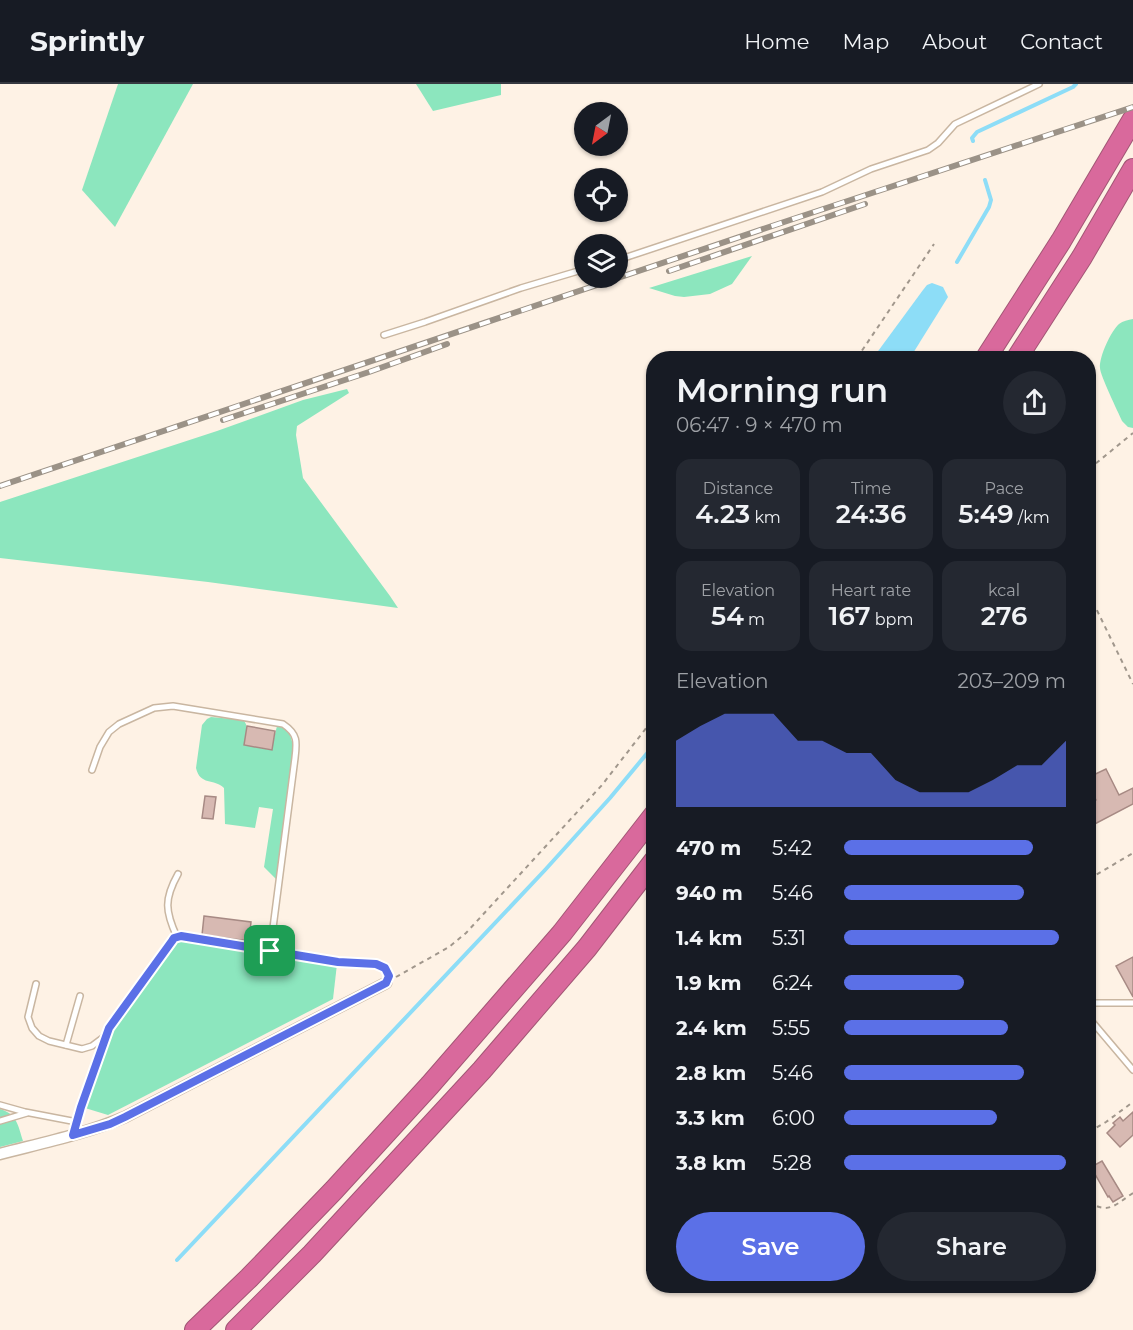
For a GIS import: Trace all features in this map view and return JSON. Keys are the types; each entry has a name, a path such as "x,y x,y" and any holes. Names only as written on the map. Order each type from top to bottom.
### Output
{"highway":[{"path":"990,351 1061,241 1133,119"},
{"path":"1022,351 1082,257 1133,169"},
{"path":"195,1330 334,1190 430,1085 562,933 646,825"},
{"path":"236,1330 343,1221 482,1070 587,948 646,871"}],"street":[{"path":"0,1154 110,1124 386,983"}],"lane":[{"path":"628,257 822,192 871,169 928,150 956,124 1039,84"},
{"path":"384,335 520,288 574,272"},
{"path":"92,770 100,747 109,732 119,724 154,708 173,706 213,712 283,724 292,731 296,739 296,758 270,951"},
{"path":"177,937 168,917 168,899 178,874"},
{"path":"73,1135 109,1028 177,937 338,962 376,964 387,971 389,976 386,983"},
{"path":"36,984 29,1021 36,1033 45,1040 86,1048 105,1037"},
{"path":"66,1045 80,996"},
{"path":"1096,1003 1133,1003"},
{"path":"1096,1026 1133,1070"},
{"path":"0,1105 76,1122"},
{"path":"0,1121 28,1113"}],"path":[{"path":"862,351 934,244"},
{"path":"1096,463 1133,433"},
{"path":"1096,608 1133,684"},
{"path":"386,983 449,946 466,933 602,785 646,728"},
{"path":"1096,875 1133,853"},
{"path":"1096,1127 1133,1102"},
{"path":"1096,1207 1110,1208 1133,1193"}],"green space":[{"path":"118,84 193,84 115,227 82,190"},
{"path":"416,84 501,84 501,95 433,111"},
{"path":"752,256 732,284 710,294 684,297 649,288"},
{"path":"1133,319 1133,428 1128,427 1122,421 1101,372 1100,363 1106,344 1116,327"},
{"path":"347,389 349,393 297,426 296,435 303,478 398,608 208,582 0,558 0,502 217,431 303,400"},
{"path":"211,717 243,720 247,728 244,745 271,750 277,726 287,731 291,737 293,748 277,880 264,867 273,809 259,807 255,828 225,824 224,788 204,780 198,774 196,768 202,725"},
{"path":"179,941 337,964 333,999 108,1115 85,1108 112,1030 173,944"},
{"path":"0,1109 13,1117 23,1141 0,1147"}],"water":[{"path":"932,283 943,287 948,297 914,351 878,351 923,290"}],"building":[{"path":"247,726 275,731 272,750 244,745"},
{"path":"1106,769 1119,795 1133,788 1133,804 1096,823 1096,800 1096,774"},
{"path":"205,796 216,797 213,819 202,818"},
{"path":"204,916 251,922 249,941 202,935"},
{"path":"1133,957 1133,997 1116,966"},
{"path":"1133,1112 1133,1135 1120,1147 1107,1133 1120,1117 1123,1121"},
{"path":"1102,1161 1123,1196 1113,1202 1108,1197 1096,1176 1096,1164"}],"waterway":[{"path":"973,141 972,138 977,132 1076,84"},
{"path":"957,262 989,207 991,200 985,180"},
{"path":"177,1260 545,870 646,755"}],"railway":[{"path":"0,486 1133,107"},
{"path":"669,271 865,204"},
{"path":"223,420 447,344"}],"route":[{"path":"181,936 270,951 338,962 376,964 385,968 389,976 386,983 125,1117 73,1135 109,1028 174,938 181,936"}]}
